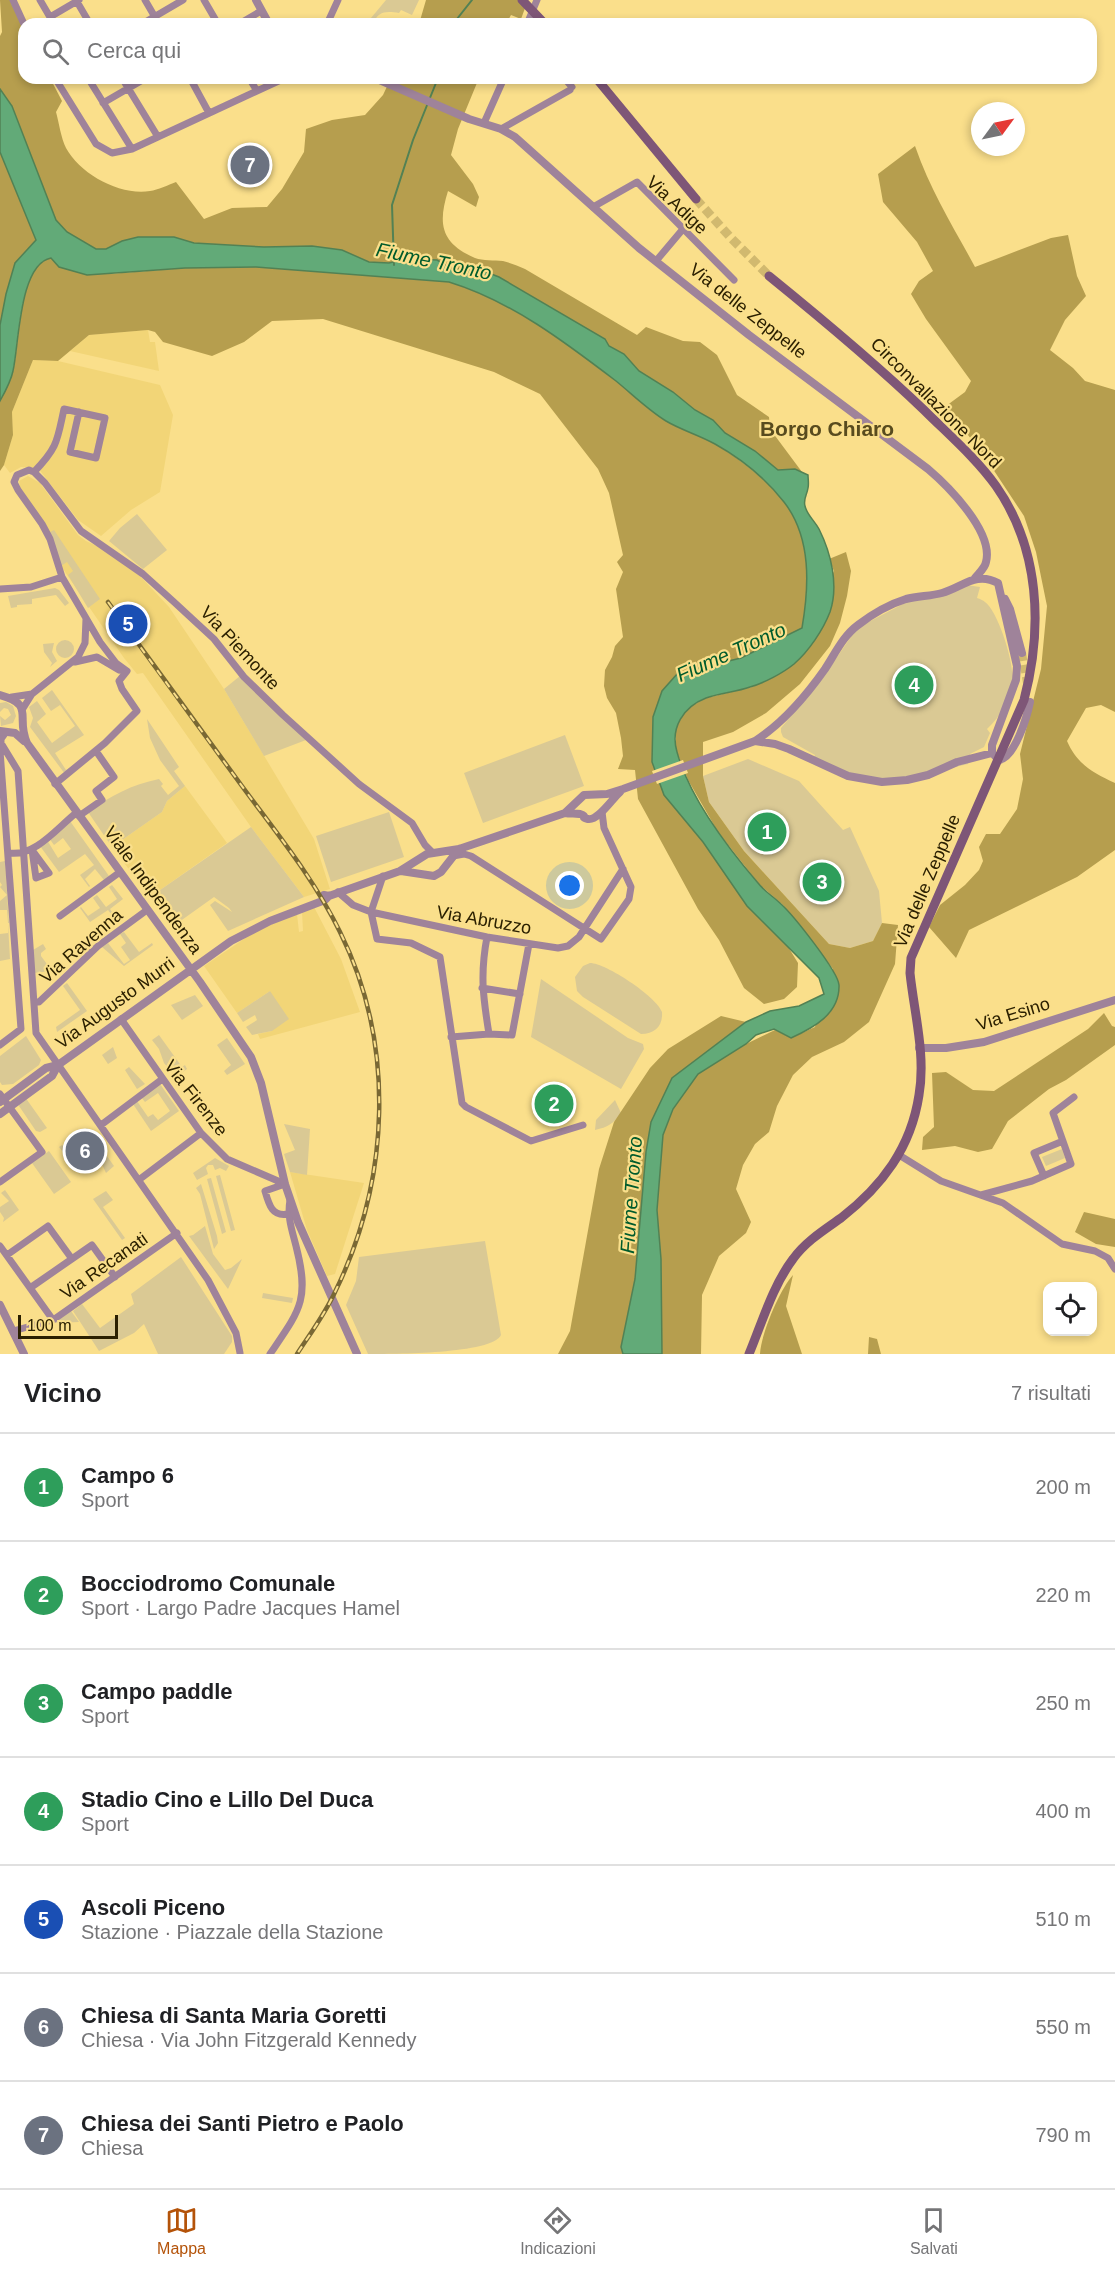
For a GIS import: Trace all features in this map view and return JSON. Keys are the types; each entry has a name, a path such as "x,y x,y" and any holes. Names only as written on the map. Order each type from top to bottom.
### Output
{"main road":[{"path":"522,0 539,18"},
{"path":"601,84 696,199"},
{"name":"Circonvallazione Nord","path":"769,276 855,347 934,420 977,462 995,484 1013,514 1032,576 1036,628 1032,671 1024,700 996,756"},
{"name":"Via delle Zeppelle","path":"749,1354 781,1277 793,1258 809,1241 861,1202 888,1173 899,1155 912,1124 919,1096 921,1071 910,972 911,958 994,770 996,756"}],"street":[{"path":"13,0 21,18"},
{"path":"40,0 50,17 77,0 87,18"},
{"path":"145,0 155,17 183,0"},
{"path":"204,0 214,18"},
{"path":"256,0 265,18"},
{"path":"330,18 338,0"},
{"path":"530,18 537,0"},
{"path":"249,18 261,11"},
{"path":"59,84 96,144 112,153 132,149 272,84"},
{"path":"92,84 132,149"},
{"path":"126,84 158,137"},
{"path":"103,103 135,84"},
{"path":"193,84 209,113"},
{"path":"253,84 257,91"},
{"name":"Via delle Zeppelle","path":"389,84 469,119 501,129 515,137 656,261 749,335 942,480 969,513 987,550 986,562 975,578"},
{"path":"484,123 501,84"},
{"path":"501,129 571,89 568,84"},
{"name":"Via Adige","path":"592,207 637,183 734,280"},
{"path":"656,261 683,229"},
{"path":"55,784 96,751 137,711 122,689 122,679 127,671 116,663 101,644 62,577 50,539 14,482 22,472 29,470 34,472 56,445 64,409 79,412 105,418 96,458 70,452 79,412"},
{"name":"Via Piemonte","path":"34,472 81,531 142,574 174,602 214,639 244,677 283,714 360,784 412,823 425,845 435,853"},
{"path":"0,589 31,587 62,577"},
{"path":"754,741 789,749 848,776 882,782 907,780 928,775 957,762 996,756 992,745 1016,680 1017,666 998,583 991,579 975,578 944,592 906,599 858,625 847,634 818,678 776,730 777,736 789,749"},
{"path":"1000,592 1010,609 1022,653"},
{"path":"86,618 84,645 86,654 94,657 122,679"},
{"path":"4,696 16,700 22,710 32,694 65,667 78,657 84,645 94,639 101,644 102,652 65,667"},
{"path":"4,696 32,694"},
{"name":"Via delle Zeppelle","path":"996,756 1005,758 1010,753 1024,723 1030,702"},
{"name":"Viale Indipendenza","path":"22,710 21,722 27,743"},
{"path":"400,871 427,875 438,874 456,852 565,813 585,795 623,789 754,741 782,720"},
{"path":"21,722 5,731 2,743 18,771 36,1033 140,1179 208,1280 236,1333 241,1354"},
{"name":"Viale Indipendenza","path":"5,731 15,733 27,743 251,1057 261,1083 285,1184 309,1249 357,1354"},
{"path":"0,751 21,1029 0,1045"},
{"path":"0,861 9,856 23,855 32,850 77,814 102,800 96,791 114,777 96,751"},
{"path":"978,758 994,770"},
{"path":"2,766 13,764"},
{"path":"592,819 598,817 623,789"},
{"path":"400,871 422,857 435,853 456,852 471,856 601,939 629,898 631,887 604,828 602,800 595,794"},
{"path":"580,800 578,808 581,814"},
{"path":"565,813 581,814 604,828"},
{"path":"425,845 420,868 427,875"},
{"path":"435,853 441,858 443,867"},
{"path":"584,928 623,869"},
{"name":"Via Augusto Murri","path":"58,1065 190,969 249,931 298,909 318,897 328,896 400,871"},
{"path":"60,916 120,872"},
{"path":"383,876 371,912 376,939 411,943 440,957 462,1103 468,1109 531,1141 583,1125"},
{"name":"Via Abruzzo","path":"338,892 353,905 371,912 529,944 558,948 568,946 584,928"},
{"name":"Via Ravenna","path":"34,1002 39,1002 98,946 147,910"},
{"path":"487,937 482,962 482,988 489,1034"},
{"path":"452,1037 512,1035 529,944"},
{"path":"16,954 30,953"},
{"path":"482,988 520,994"},
{"name":"Via Esino","path":"919,1048 946,1048 984,1042 1115,1000"},
{"name":"Via Firenze","path":"121,1019 161,1080 201,1133 227,1159 266,1178 285,1184"},
{"path":"0,1182 42,1152 1,1098 46,1068 58,1065"},
{"path":"0,1114 52,1076 58,1065"},
{"path":"101,1125 161,1080"},
{"path":"981,1195 1044,1176 1071,1164 1053,1113 1074,1097"},
{"path":"140,1179 201,1133"},
{"path":"1044,1176 1034,1153 1063,1141"},
{"path":"899,1155 941,1181 1003,1203 1062,1244 1095,1251 1108,1258 1115,1269"},
{"path":"281,1167 266,1178 265,1191 274,1212 278,1215 288,1214"},
{"path":"265,1191 285,1184"},
{"path":"270,1354 296,1316 303,1289 301,1267 288,1214 290,1198"},
{"path":"7,1255 48,1226 72,1259"},
{"name":"Via Recanati","path":"13,1331 53,1320 177,1233"},
{"path":"30,1288 92,1245 115,1277"},
{"path":"0,1246 53,1320"},
{"path":"0,1305 24,1354"}],"shaded area":[{"path":"0,0 14,0 11,3 19,18 18,84 53,84 62,101 56,112 61,135 72,158 102,181 126,190 150,191 176,182 204,219 232,208 267,207 282,189 304,152 306,129 332,120 365,115 383,95 388,84 477,84 458,129 451,155 473,184 479,197 476,207 448,191 443,222 448,239 463,252 475,258 503,261 525,269 637,335 646,327 683,341 700,342 717,355 737,395 769,417 770,429 802,472 795,469 778,470 755,451 725,433 713,420 639,371 624,354 609,346 605,339 499,277 481,270 452,269 437,260 406,259 389,263 369,262 342,250 312,246 264,247 194,243 174,237 122,241 106,249 96,249 67,232 56,220 12,106 0,89 0,36 2,32"},
{"path":"386,0 419,0 412,15 401,10 399,13 386,12 376,18 371,18"},
{"path":"426,0 528,0 521,18 511,15 509,18 421,18"},
{"path":"915,146 935,194 975,267 1051,238 1068,235 1077,276 1086,296 1065,320 1050,350 1085,381 1115,390 1115,712 1101,705 1086,708 1067,741 1086,767 1115,783 1115,850 1077,877 969,930 956,958 929,927 940,905 965,885 979,870 983,861 979,847 986,834 1000,834 1017,809 1023,779 1020,754 1041,669 1047,606 1036,552 1024,516 987,460 946,406 965,392 971,381 926,319 911,294 919,281 933,271 917,242 883,202 878,174"},
{"path":"0,152 36,240 15,263 0,325"},
{"path":"51,258 109,274 185,268 256,267 449,282 494,300 537,324 597,366 659,417 724,450 769,485 793,516 804,547 807,580 802,628 741,658 678,673 653,716 652,762 664,795 703,842 747,906 787,945 798,963 797,987 784,999 764,1004 744,988 638,799 635,770 618,769 623,756 621,738 616,713 607,698 604,686 605,670 615,646 623,637 616,589 623,572 617,562 623,555 609,493 598,469 540,394 494,372 323,319 272,321 244,342 212,356 163,342 155,332 148,330 89,335 58,361 33,360 12,412 13,435 0,471 0,401 13,372 26,290 32,275 40,264"},
{"path":"148,330 150,342 155,342 159,371 70,351 89,335"},
{"path":"33,360 58,361 160,385 173,415 160,492 131,510 101,536 78,520 38,468 21,467 10,473 4,465 13,435 12,412"},
{"path":"28,476 40,483 78,535 110,552 140,576 169,607 224,689 314,839 330,889 304,897 251,827 143,673 137,674 124,658 61,566 50,532 20,487 19,481"},
{"path":"137,514 167,550 143,569 109,541"},
{"path":"54,530 100,599 88,608 68,575 73,571 67,562 61,566 50,532"},
{"path":"846,552 851,571 847,596 840,623 830,646 800,684 766,713 733,732 703,742 703,776 709,802 744,851 829,944 850,948 873,941 882,923 898,925 895,964 869,1022 844,1042 812,1057 793,1075 777,1106 769,1132 755,1144 743,1165 736,1189 751,1222 746,1233 719,1256 702,1295 701,1354 662,1354 661,1259 657,1210 663,1135 673,1109 698,1074 746,1044 775,1030 791,1038 815,1027 833,969 783,905 759,884 718,832 688,780 676,750 676,726 688,708 706,698 752,687 794,664 834,571 829,559"},
{"path":"966,585 980,587 977,598 990,607 995,616 1004,639 1012,673 1011,687 1004,707 987,729 990,733 984,747 970,754 968,764 882,784 812,762 815,755 783,737 781,728 822,679 857,628 903,604"},
{"path":"55,588 69,603 65,606 56,595 32,599 32,604 17,605 11,608 8,596"},
{"path":"65,640 71,643 74,649 71,655 65,658 59,655 56,649 59,643"},
{"path":"54,643 52,652 57,661 50,667 52,663 44,652 43,644"},
{"path":"240,676 306,740 264,756 224,689"},
{"path":"52,690 84,735 55,753 66,770 74,765 65,774 30,727 33,718 29,707 37,701 46,714 37,722 52,743 75,726 60,705 51,711 42,698"},
{"path":"6,702 13,706 16,716 13,723 1,726 0,716 5,720 11,715 8,709 4,708 0,712 0,703"},
{"path":"147,719 179,767 174,771 185,786 167,801 162,812 112,847 88,812 122,791 149,781 159,779 168,795 179,786 160,760 150,738"},
{"path":"565,735 584,786 483,823 464,773"},
{"path":"748,759 799,781 843,830 850,827 879,891 882,923 873,941 850,948 829,944 744,851 709,802 703,776"},
{"path":"185,786 227,843 150,897 112,847 162,812 167,801"},
{"path":"389,812 404,857 331,882 316,836"},
{"path":"70,821 109,876 104,880 95,869 85,879 89,887 80,875 94,865 85,854 59,872 40,846 47,840 58,858 71,849 63,838 54,845 49,838"},
{"path":"251,827 304,897 228,931 210,905 215,901 232,912 214,897 172,927 150,897"},
{"path":"5,861 9,923 7,910 0,910 0,901 7,895 0,887 2,885 0,862"},
{"path":"112,885 123,899 110,909 119,922 108,910 90,922 80,908 88,916 100,908 93,898 97,895 106,907 117,899 109,887"},
{"path":"314,907 341,959 360,1012 260,1039 258,1034 272,1031 270,991 237,1013 204,966 257,930 297,914 299,932 303,931 302,912"},
{"path":"8,924 10,959 0,961 0,934 8,933"},
{"path":"124,932 139,952 152,943 153,945 124,966 102,947 108,943 124,964 130,960 121,947 126,943 120,934"},
{"path":"43,944 46,949 41,956 52,971 34,973 33,950"},
{"path":"590,963 597,964 618,975 651,998 662,1012 661,1021 654,1031 641,1034 577,991 575,977 583,966"},
{"path":"541,979 628,1038 643,1044 644,1049 621,1089 531,1037"},
{"path":"67,983 87,1011 57,1032 56,1027 80,1010 63,986"},
{"path":"270,991 289,1019 272,1031 252,1035 246,1027 257,1020 255,1015 243,1022 237,1013"},
{"path":"195,995 203,1006 182,1020 171,1005"},
{"path":"1104,1013 1115,1027 1115,1045 1066,1080 1049,1089 1008,1121 992,1149 978,1152 955,1146 922,1150 923,1137 934,1127 932,1073 946,1072 973,1090 994,1091 1088,1029"},
{"path":"721,1016 746,1022 672,1078 646,1152 635,1279 621,1347 623,1354 558,1354 570,1331 599,1169 614,1122 650,1068 668,1049"},
{"path":"159,1035 182,1067 185,1065 187,1069 176,1077 164,1063 159,1049 152,1040"},
{"path":"26,1036 41,1060 39,1065 13,1084 2,1085 0,1056"},
{"path":"227,1038 245,1064 227,1075 224,1071 231,1065 217,1045"},
{"path":"113,1047 117,1058 108,1064 102,1055"},
{"path":"129,1067 145,1084 137,1089 125,1070"},
{"path":"160,1084 179,1111 151,1131 133,1104 137,1101 148,1117 153,1114 158,1120 170,1111 158,1093 145,1102 141,1097"},
{"path":"25,1097 47,1128 40,1132 36,1131 17,1102"},
{"path":"615,1100 621,1113 610,1124 595,1130 596,1120"},
{"path":"284,1124 310,1129 307,1175 290,1172 284,1154 295,1150"},
{"path":"87,1128 114,1166 106,1173 100,1160 105,1156 93,1145 84,1130"},
{"path":"62,1145 82,1171 79,1172 59,1147"},
{"path":"1062,1149 1065,1158 1046,1166 1042,1157"},
{"path":"49,1151 71,1182 54,1194 32,1163"},
{"path":"215,1158 229,1166 226,1171 220,1168 215,1170 213,1165 208,1165 206,1168 208,1174 197,1180 193,1173"},
{"path":"290,1172 364,1183 335,1274 327,1276 307,1230"},
{"path":"220,1175 235,1230 231,1231 216,1176"},
{"path":"211,1178 226,1232 222,1234 207,1179"},
{"path":"201,1184 217,1236 218,1243 214,1249 200,1194 196,1188"},
{"path":"5,1190 19,1210 3,1222 0,1207 9,1201 1,1193"},
{"path":"106,1191 113,1200 103,1207 125,1238 122,1240 93,1199"},
{"path":"1084,1212 1115,1219 1115,1247 1096,1244 1075,1232"},
{"path":"205,1226 213,1254 225,1270 242,1259 228,1289 189,1236"},
{"path":"485,1241 501,1335 494,1341 462,1349 440,1352 368,1354 346,1305 356,1281 359,1257"},
{"path":"181,1257 232,1336 232,1342 224,1354 158,1354 144,1324 134,1333 99,1351 73,1311 82,1304 100,1328 134,1304 131,1294"},
{"path":"793,1275 786,1306 802,1354 760,1354 772,1312 782,1290"},
{"path":"263,1293 293,1298 292,1303 262,1298"},
{"path":"71,1311 79,1322 54,1323"},
{"path":"869,1337 877,1339 881,1354 868,1354"}],"water":[{"name":"Fiume Tronto","path":"0,89 12,106 56,220 67,232 96,249 106,249 122,241 138,237 174,237 194,243 264,247 312,246 342,250 369,262 389,263 406,259 437,260 453,269 481,270 499,277 605,339 609,346 624,354 639,371 713,420 725,433 755,451 778,470 795,469 808,475 805,506 823,538 834,580 833,602 827,619 805,653 784,671 755,685 706,698 691,707 680,719 675,743 683,769 700,804 734,854 760,886 787,910 814,943 837,978 838,995 835,1004 824,1019 808,1030 791,1038 774,1029 756,1035 746,1044 698,1074 673,1109 663,1135 657,1210 661,1259 662,1354 623,1354 621,1347 635,1279 646,1152 651,1122 672,1078 746,1022 770,1011 799,1006 824,994 819,978 747,906 703,842 664,795 652,762 653,717 662,691 678,673 741,658 802,628 807,580 806,563 800,531 793,516 769,485 734,456 659,417 597,366 516,311 449,282 256,267 185,268 87,275 59,267 51,258 40,264 32,275 26,290 13,371 0,401 0,325 6,294 15,263 36,240 0,152"}],"pier":[{"path":"683,760 688,773 657,784 652,771"}],"waterway":[{"path":"458,18 472,0"},
{"name":"Fiume Tronto","path":"394,265 392,205 413,140 436,84"}],"tunnel":[{"path":"696,199 769,276"},
{"path":"1022,653 1027,683"}],"railway":[{"path":"108,602 293,855 330,912 358,975 371,1020 378,1066 379,1112 376,1159 367,1204 353,1249 335,1292 297,1354"}],"place":[{"name":"Chiesa dei Santi Pietro e Paolo","path":"250,165"},
{"name":"Ascoli Piceno","path":"128,624"},
{"name":"Stadio Cino e Lillo Del Duca","path":"914,685"},
{"name":"Campo 6","path":"767,832"},
{"name":"Campo paddle","path":"822,882"},
{"name":"Bocciodromo Comunale","path":"554,1104"},
{"name":"Chiesa di Santa Maria Goretti","path":"85,1151"}],"district":[{"name":"Borgo Chiaro","path":"827,428"}]}
